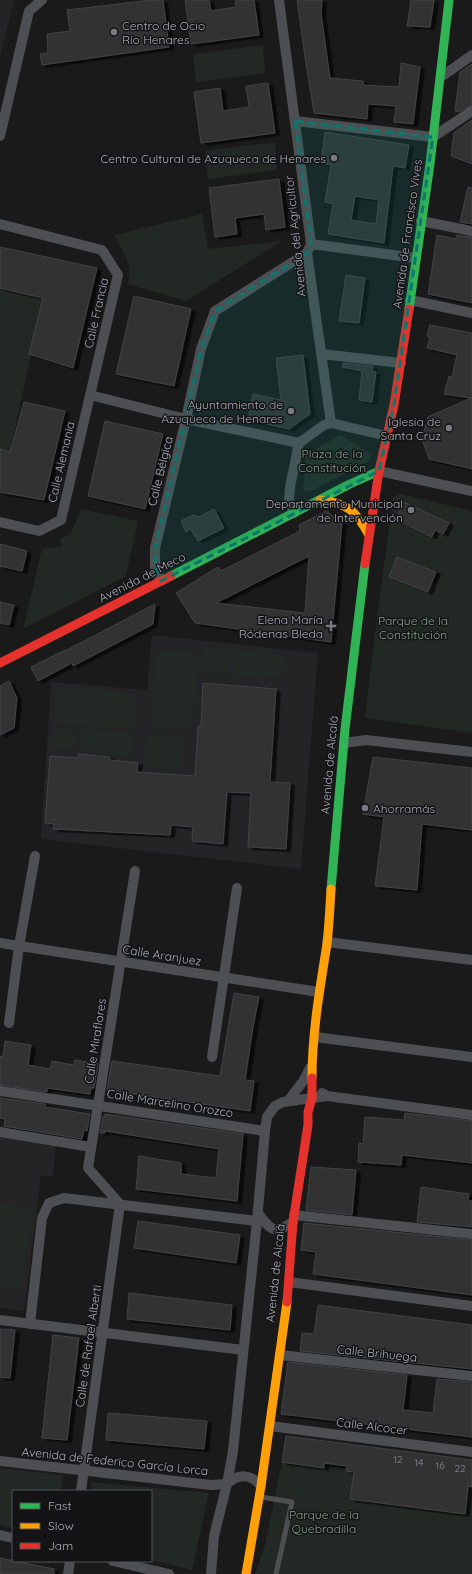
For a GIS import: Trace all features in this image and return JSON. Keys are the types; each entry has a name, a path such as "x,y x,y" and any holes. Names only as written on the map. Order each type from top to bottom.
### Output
{"street":[{"path":"0,136 29,11 42,0"},
{"name":"Avenida del Agricultor","path":"279,0 295,121 321,354 331,423"},
{"name":"Avenida de Francisco Vives","path":"379,471 394,406 401,363 441,77 449,0"},
{"path":"441,77 472,56"},
{"path":"295,121 433,137 472,111"},
{"path":"421,221 472,231"},
{"name":"Calle Francia","path":"0,224 102,250 118,275 90,395"},
{"path":"309,248 416,258"},
{"name":"Calle Bélgica","path":"162,581 155,568 154,548 186,418 201,349 215,311 309,248"},
{"path":"410,300 472,313"},
{"path":"321,354 401,363"},
{"path":"90,395 300,443"},
{"name":"Calle Alemania","path":"0,522 39,531 61,520 90,395"},
{"path":"294,513 289,500 290,487 300,443 324,425 331,423 387,436"},
{"path":"379,471 472,491"},
{"name":"Avenida de Meco","path":"0,663 319,500 379,471"},
{"name":"Avenida de Alcalá","path":"246,1574 261,1486 280,1355 294,1218 308,1125 308,1112 312,1098 312,1063 319,992 327,942 344,743 369,535 379,471"},
{"path":"319,500 338,501 353,510 362,521 369,535"},
{"path":"344,743 366,740 472,752"},
{"path":"9,1023 19,946 35,856"},
{"name":"Calle Miraflores","path":"120,1204 88,1168 135,871"},
{"path":"212,1057 237,888"},
{"path":"327,942 472,960"},
{"name":"Calle Aranjuez","path":"0,943 319,992"},
{"path":"315,1037 472,1058"},
{"name":"Avenida de Alcalá","path":"211,1574 214,1536 227,1484 233,1451 258,1217 264,1131 267,1117 271,1110 283,1102 291,1101 304,1080 312,1063"},
{"path":"312,1080 317,1088 327,1096"},
{"name":"Calle Marcelino Orozco","path":"0,1091 264,1131"},
{"path":"291,1101 327,1096 472,1115"},
{"path":"291,1101 301,1104 308,1112"},
{"path":"0,1132 91,1147"},
{"path":"30,1324 42,1218 49,1203 64,1198 258,1217 268,1227 275,1230 284,1228 294,1218 472,1234"},
{"name":"Calle de Rafael Alberti","path":"81,1490 120,1204"},
{"path":"288,1282 472,1306"},
{"path":"0,1320 243,1350"},
{"name":"Calle Brihuega","path":"280,1355 472,1376"},
{"name":"Calle Alcocer","path":"270,1426 472,1452"},
{"name":"Avenida de Federico García Lorca","path":"0,1462 211,1485 227,1484"},
{"path":"227,1484 232,1479 247,1476 255,1479 261,1486"},
{"path":"0,1535 12,1538"},
{"path":"68,1574 70,1562"},
{"path":"117,1562 169,1574"}],"lane":[{"path":"259,1497 292,1502 276,1574"}],"highlighted area":[{"path":"295,121 433,137 394,405 379,471 161,581 155,568 155,548 201,349 215,311 307,253 311,244"}],"shaded area":[{"path":"0,0 14,0 0,57"},
{"path":"152,635 318,653 301,869 41,839 51,682 147,690"},
{"path":"0,1134 56,1144 53,1177 41,1176 24,1311 0,1308"}],"green space":[{"path":"263,45 265,73 196,82 193,54"},
{"path":"275,142 277,170 208,179 205,151"},
{"path":"202,214 208,249 282,241 186,301 127,284 129,277 128,264 114,235"},
{"path":"0,288 43,298 10,452 0,450"},
{"name":"Plaza de la Constitución","path":"341,435 371,454 369,461 309,492 303,491 306,454"},
{"name":"Parque de la Constitución","path":"400,494 472,511 472,733 365,718 393,498","holes":["404,502 449,523 443,534 435,530 432,536 396,519","398,557 441,574 437,582 432,581 428,592 390,577"]},
{"path":"81,509 138,521 126,576 23,629 42,549 62,546 60,539 71,533"},
{"path":"204,647 232,649 229,674 202,673"},
{"path":"234,649 258,652 256,676 233,674"},
{"path":"158,650 198,653 192,729 150,727"},
{"path":"260,653 283,655 282,678 258,676"},
{"path":"56,687 136,693 134,729 55,724"},
{"path":"51,729 77,731 76,749 50,748"},
{"path":"82,729 133,733 132,757 80,751"},
{"path":"148,734 183,736 181,770 146,768"},
{"path":"0,1204 32,1208 21,1289 0,1286"},
{"name":"Parque de la Quebradilla","path":"282,1462 472,1487 472,1574 255,1574 265,1545"},
{"path":"0,1468 63,1475 61,1490 12,1490 12,1528 0,1525"},
{"path":"92,1482 209,1493 192,1570 152,1560 152,1490 90,1490"}],"building":[{"name":"Centro de Ocio Río Henares","path":"163,0 169,47 42,65 40,54 48,53 47,34 70,31 67,10"},
{"path":"185,0 209,0 211,11 236,7 235,0 254,0 259,35 191,44"},
{"path":"297,0 322,0 321,14 330,78 363,81 363,85 399,87 401,63 420,67 413,124 394,122 396,106 368,104 367,119 314,113"},
{"path":"411,0 434,0 430,27 407,26"},
{"path":"472,64 472,105 459,112 455,111 460,72"},
{"path":"268,83 275,133 201,143 194,92 220,88 223,111 249,107 246,86"},
{"path":"472,120 472,164 451,156 454,133"},
{"path":"325,132 409,145 405,168 393,166 384,243 328,234 333,204 325,202 331,165 321,163","holes":["355,196 379,200 376,224 351,220"]},
{"path":"279,179 285,227 266,230 264,214 235,218 237,234 215,237 209,188"},
{"path":"468,187 472,188 472,224 460,222"},
{"path":"437,235 456,239 457,235 472,237 472,303 428,294"},
{"path":"0,247 97,268 73,368 29,354 43,298 0,288"},
{"path":"346,275 365,278 359,323 339,321"},
{"path":"134,296 191,309 174,386 116,374"},
{"path":"430,325 472,333 472,469 429,459 422,439 428,417 471,398 444,394 449,376 452,377 457,355 427,348 430,337 427,336"},
{"path":"303,355 310,414 289,429 248,420 253,394 281,400 276,358"},
{"path":"343,363 373,366 372,371 376,372 372,402 359,400 362,371 342,367"},
{"path":"24,402 65,411 44,500 0,492 0,449 10,452"},
{"path":"105,421 163,434 145,509 88,496"},
{"name":"Departamento Municipal de Intervención","path":"404,502 449,523 443,534 435,530 432,537 396,519"},
{"path":"214,509 224,528 198,541 190,529 186,532 181,521 193,515 199,517"},
{"path":"326,511 342,523 331,642 195,623 176,593 218,567 221,571 300,531 299,525","holes":["309,556 305,613 216,603"]},
{"path":"0,544 27,551 22,571 0,566"},
{"path":"397,557 436,572 428,592 389,577"},
{"path":"0,602 14,605 9,625 0,623"},
{"path":"155,604 153,624 73,666 72,663 38,681 31,667"},
{"path":"9,681 17,698 14,728 0,735 0,686"},
{"path":"203,683 276,689 270,782 290,783 286,849 248,847 251,793 227,792 223,844 192,841 193,827 171,825 170,835 53,829 54,824 45,823 50,756 78,758 78,754 110,757 109,760 138,763 137,772 195,776 198,726 201,726"},
{"path":"373,757 472,768 472,830 422,824 417,890 375,886 384,817 363,814"},
{"path":"234,993 259,997 245,1080 254,1081 250,1111 107,1090 112,1061 220,1076"},
{"path":"5,1041 31,1045 28,1065 50,1069 52,1061 74,1065 75,1060 98,1064 94,1088 91,1088 90,1094 47,1088 47,1092 0,1085 0,1056 3,1057"},
{"path":"0,1098 45,1104 45,1107 90,1114 87,1131 84,1130 82,1139 4,1126 5,1119 0,1118"},
{"path":"405,1113 472,1121 472,1163 402,1155 401,1165 358,1162 359,1143 363,1144 365,1117 404,1120"},
{"path":"105,1114 243,1134 237,1201 136,1189 139,1156 181,1163 181,1174 216,1178 219,1149 105,1131 105,1133 100,1133 103,1116 105,1117"},
{"path":"311,1167 356,1170 352,1215 306,1210"},
{"path":"421,1187 469,1194 468,1201 472,1201 472,1227 417,1222"},
{"path":"138,1221 240,1235 236,1263 134,1248"},
{"path":"304,1223 472,1240 472,1295 313,1274 316,1252 301,1250"},
{"path":"129,1293 232,1305 230,1330 127,1319"},
{"path":"318,1305 472,1325 472,1369 300,1351 302,1333 314,1334"},
{"path":"0,1329 15,1330 10,1378 0,1377"},
{"path":"53,1335 79,1338 67,1440 42,1438"},
{"path":"288,1362 407,1375 403,1410 433,1413 437,1379 472,1382 472,1437 281,1414"},
{"path":"108,1413 207,1421 204,1449 106,1440"},
{"path":"286,1436 472,1460 472,1487 468,1486 465,1514 350,1499 354,1472 346,1471 347,1466 324,1463 324,1468 282,1462"},
{"path":"0,1558 12,1560 12,1562 20,1562 54,1569 54,1574 0,1574"}],"traffic: fast":[{"path":"409,309 430,164 449,0"},
{"path":"171,576 350,484 379,471"},
{"path":"331,889 345,729 365,564"}],"traffic: slow":[{"path":"320,500 338,503 350,510 360,520 369,535"},
{"path":"312,1078 315,1027 327,944 331,889"},
{"path":"246,1574 261,1486 287,1302"}],"traffic: jam":[{"path":"365,564 379,471 394,405 409,309"},
{"path":"0,663 171,576"},
{"path":"287,1302 293,1222 308,1125 308,1112 312,1098 312,1078"}],"place":[{"name":"Centro de Ocio Río Henares","path":"114,32"},
{"name":"Centro Cultural de Azuqueca de Henares","path":"334,158"},
{"name":"Ayuntamiento de Azuqueca de Henares","path":"291,411"},
{"name":"Iglesia de Santa Cruz","path":"449,428"},
{"name":"Departamento Municipal de Intervención","path":"411,510"},
{"name":"Elena María Ródenas Bleda","path":"331,626"},
{"name":"Ahorramás","path":"365,808"}]}
